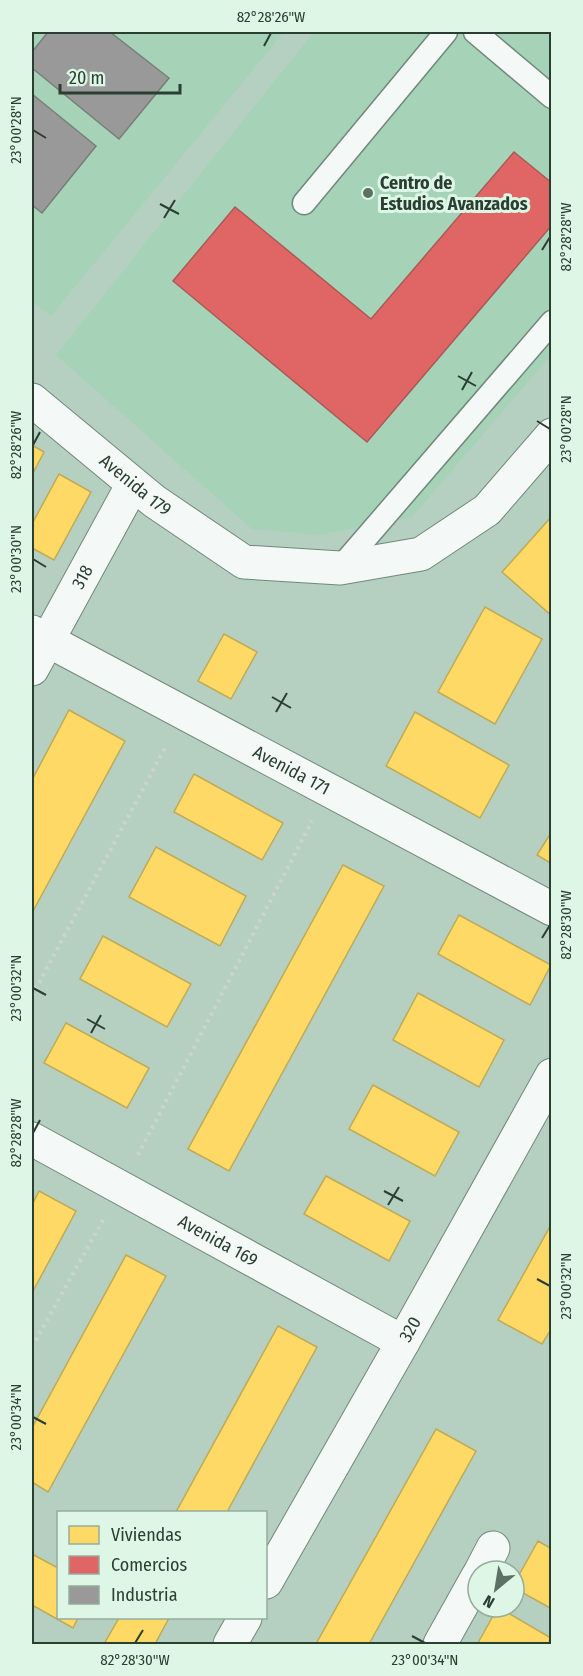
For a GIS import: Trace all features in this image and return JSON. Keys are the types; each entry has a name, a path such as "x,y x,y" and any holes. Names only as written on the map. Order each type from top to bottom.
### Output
{"street":[{"name":"Avenida 179","path":"32,400 154,501 243,562 340,568"},
{"path":"340,568 421,554 487,510 552,435"},
{"name":"318","path":"32,669 39,636 133,484"},
{"name":"Avenida 171","path":"39,636 552,909"},
{"name":"320","path":"267,1580 552,1075"},
{"name":"Avenida 169","path":"32,1139 403,1342"},
{"path":"440,1644 466,1597"},
{"path":"230,1644 244,1619"}],"lane":[{"path":"304,203 446,32"},
{"path":"475,32 552,97"},
{"path":"340,568 552,322"}],"path":[{"path":"32,996 184,714"},
{"path":"32,1347 121,1186 328,789"}],"shaded area":[{"path":"32,32 284,32 51,316 32,301"},
{"name":"Centro de Estudios Avanzados","path":"314,32 551,32 551,355 412,517 320,535 252,529 56,355"}],"building: Viviendas":[{"path":"32,445 44,452 32,475"},
{"path":"59,474 91,492 54,560 32,548 32,524"},
{"path":"552,516 552,616 502,572"},
{"path":"485,607 542,639 495,724 438,692"},
{"path":"224,634 257,652 231,699 198,681"},
{"path":"69,710 125,741 32,913 32,780"},
{"path":"415,712 509,765 480,818 386,766"},
{"path":"194,774 283,823 262,860 174,812"},
{"path":"552,831 552,864 537,855"},
{"path":"156,847 246,896 220,946 129,897"},
{"path":"343,865 384,886 229,1171 188,1149"},
{"path":"459,915 551,965 530,1005 438,954"},
{"path":"103,936 191,984 167,1027 80,979"},
{"path":"418,993 504,1040 479,1087 393,1040"},
{"path":"66,1023 149,1068 127,1108 44,1063"},
{"path":"373,1085 459,1132 435,1176 349,1129"},
{"path":"326,1176 410,1221 389,1261 304,1214"},
{"path":"39,1191 76,1211 32,1293 32,1205"},
{"path":"552,1223 552,1328 542,1344 498,1320"},
{"path":"126,1255 166,1276 48,1492 32,1482 32,1428"},
{"path":"278,1326 317,1347 228,1511 177,1511"},
{"path":"436,1429 476,1451 369,1644 316,1644"},
{"path":"538,1541 552,1549 552,1609 526,1595 526,1562"},
{"path":"32,1554 57,1567 57,1619 78,1619 73,1628 32,1605"},
{"path":"118,1619 168,1619 155,1644 104,1644"},
{"path":"491,1619 519,1619 551,1638 548,1644 478,1643"}],"building: Comercios":[{"path":"514,152 552,183 552,225 367,442 173,281 235,207 371,319"}],"building: Industria":[{"path":"48,32 110,32 169,78 119,139 32,68 32,52"},
{"path":"32,94 96,146 42,213 32,205"}],"place":[{"name":"Centro de Estudios Avanzados","path":"368,193"}]}
